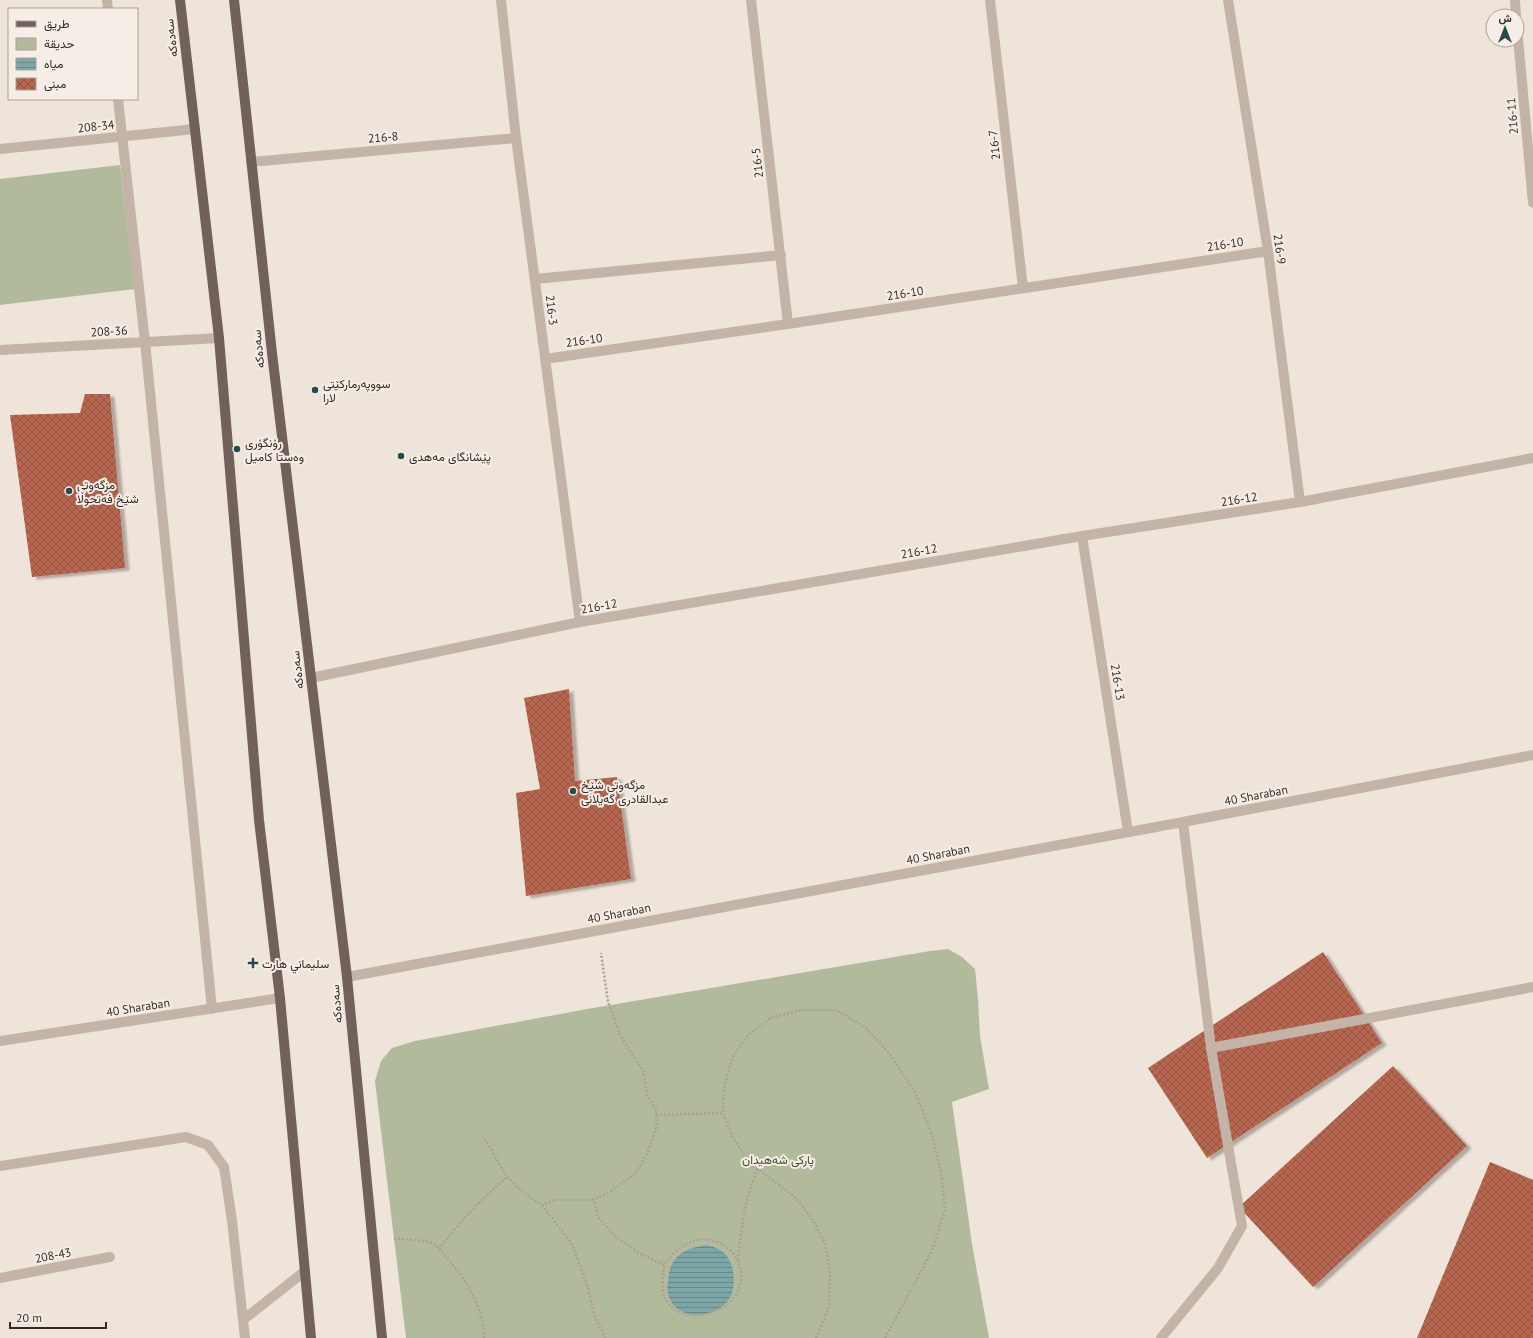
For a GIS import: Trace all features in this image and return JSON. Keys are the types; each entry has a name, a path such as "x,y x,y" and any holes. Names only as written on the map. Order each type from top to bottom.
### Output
{"main road":[{"name":"سەدەکە","path":"180,0 219,338 259,820 280,998 311,1338"},
{"name":"سەدەکە","path":"234,0 273,361 347,977 382,1338"}],"street":[{"name":"216-3","path":"501,0 516,138 580,622"},
{"name":"216-5","path":"751,0 788,324"},
{"name":"216-7","path":"990,0 1024,288"},
{"name":"216-9","path":"1228,0 1268,251 1300,502"},
{"name":"216-11","path":"1519,48 1533,203"},
{"path":"118,100 145,342 212,1008"},
{"name":"208-34","path":"0,148 195,129"},
{"name":"216-8","path":"251,162 516,138"},
{"name":"216-10","path":"545,359 788,324 1268,251"},
{"path":"535,279 781,255"},
{"name":"208-36","path":"0,350 219,338"},
{"name":"216-12","path":"311,678 580,622 1082,536 1300,502 1533,458"},
{"name":"216-13","path":"1082,536 1128,832"},
{"name":"40 Sharaban","path":"347,977 1183,822 1533,755"},
{"path":"1161,1338 1218,1268 1242,1226 1211,1048 1183,822"},
{"path":"1211,1048 1533,986"},
{"name":"40 Sharaban","path":"0,1041 280,998"},
{"path":"0,1166 186,1137 208,1145 224,1167 232,1221 245,1338"},
{"name":"208-43","path":"0,1278 110,1257"},
{"path":"243,1320 304,1271"}],"path":[{"path":"542,1205 554,1200 592,1200 608,1194 635,1174 647,1154 657,1126 656,1109 647,1095 644,1073 620,1035 608,1002 598,930"},
{"path":"816,1338 829,1308 830,1273 825,1244 813,1220 796,1198 750,1163 733,1138 723,1113 724,1088 732,1058 748,1035 771,1018 801,1010 836,1010 865,1027 889,1053 915,1092 931,1132 941,1172 945,1210 932,1251 885,1338"},
{"path":"656,1115 723,1113"},
{"path":"485,1139 507,1177 524,1193 542,1205 572,1244 587,1285 595,1317 605,1338"},
{"path":"720,1313 730,1306 739,1292 741,1279 738,1260 740,1237 751,1184 758,1169"},
{"path":"439,1249 452,1231 484,1197 507,1177"},
{"path":"592,1200 594,1200 598,1217 615,1236 639,1253 664,1265"},
{"path":"372,1238 408,1239 434,1244 455,1266 473,1294 484,1327 484,1338"},
{"path":"695,1319 684,1318 672,1309 665,1298 663,1284 664,1265 673,1253 684,1244 699,1239 714,1240 730,1249 738,1260"}],"green space":[{"path":"120,165 135,289 0,305 0,179"},
{"name":"پارکی شەهیدان","path":"948,949 962,957 975,969 980,1036 989,1089 952,1102 972,1244 989,1338 406,1338 375,1081 381,1061 392,1048 415,1041 587,1009"}],"water":[{"path":"707,1245 722,1251 729,1260 732,1266 734,1279 732,1293 726,1303 720,1308 712,1312 695,1315 679,1310 673,1305 668,1294 667,1287 669,1273 671,1266 679,1255 691,1248"}],"building":[{"name":"مزگەوتی شێخ فەتحوڵا","path":"85,394 110,394 125,568 32,577 10,415 80,413"},
{"name":"مزگەوتی شێخ عبدالقادری گەیلانی","path":"569,689 575,781 617,777 631,879 526,896 516,793 540,789 524,698"},
{"path":"1323,952 1382,1043 1207,1158 1148,1068"},
{"path":"1393,1066 1467,1146 1313,1287 1239,1207"},
{"path":"1490,1162 1533,1180 1533,1338 1417,1338"}],"place":[{"name":"سووپەرمارکێتی لارا","path":"315,390"},
{"name":"رۆنگۆری وەستا کامیل","path":"237,449"},
{"name":"پێشانگای مەهدی","path":"401,456"},
{"name":"مزگەوتی شێخ فەتحوڵا","path":"69,491"},
{"name":"مزگەوتی شێخ عبدالقادری گەیلانی","path":"573,791"},
{"name":"سليماني هارت","path":"253,963"}]}
